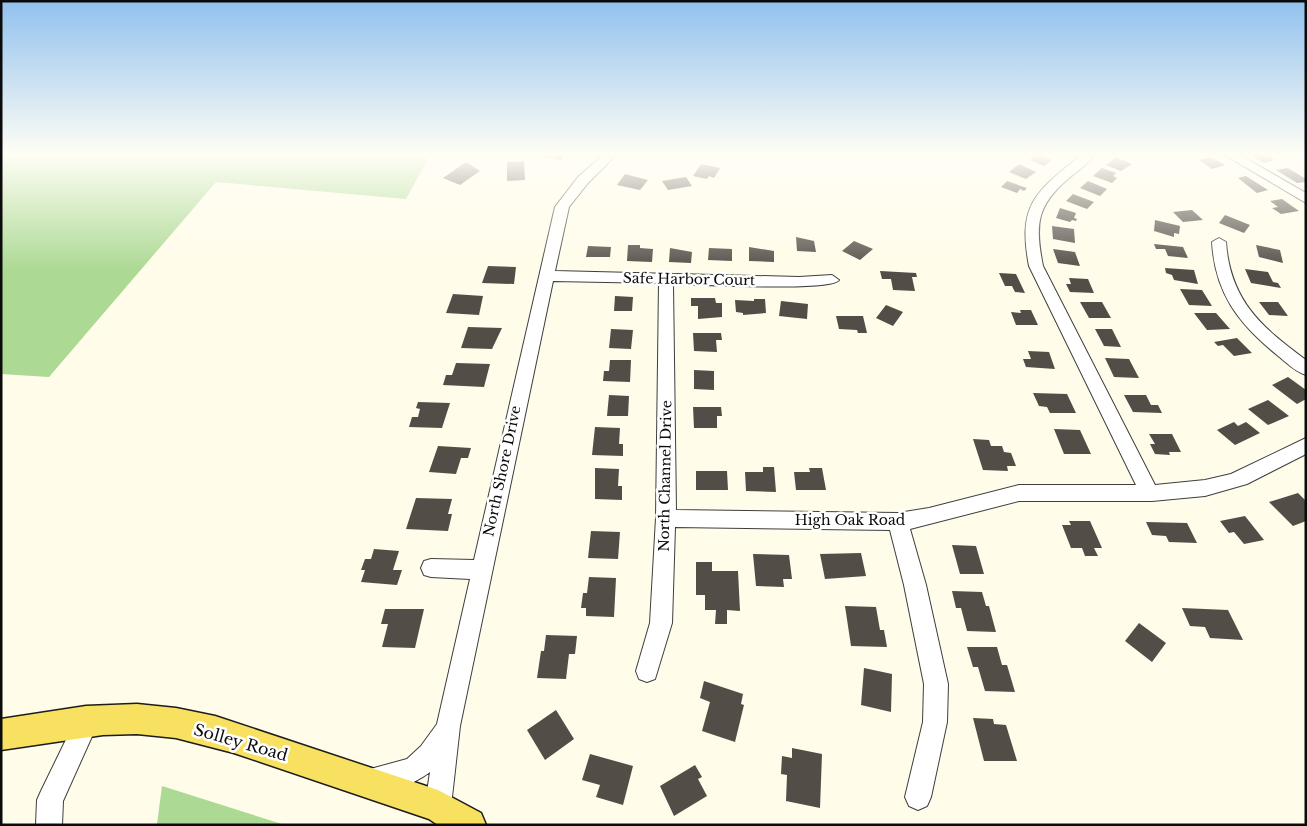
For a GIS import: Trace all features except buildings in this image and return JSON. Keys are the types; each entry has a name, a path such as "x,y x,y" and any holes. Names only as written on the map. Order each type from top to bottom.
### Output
{"main road":[{"name":"Solley Road","path":"1,734 86,723 137,719 173,723 226,734 438,806 469,825"}],"street":[{"name":"North Shore Drive","path":"438,806 448,726 481,570 562,208 573,194"},
{"path":"1045,194 1041,197 1032,216 1030,230 1031,248 1036,266 1150,492"},
{"path":"1295,194 1306,200"},
{"path":"1219,242 1221,272 1227,290 1258,331 1306,369"},
{"name":"Safe Harbor Court","path":"546,276 799,282 832,280"},
{"name":"North Channel Drive","path":"647,671 661,623 666,518 666,279"},
{"name":"High Oak Road","path":"666,518 898,522 920,520 984,500 1020,493 1150,492 1208,488 1232,482 1306,445"},
{"path":"898,522 915,584 936,684 935,722 918,796"},
{"path":"430,568 481,570"},
{"path":"49,825 50,800 86,723"},
{"path":"364,781 391,777 423,764 431,756 448,726"}],"green space":[{"path":"1,194 206,194 49,377 1,374"},
{"path":"345,194 409,194 406,199"},
{"path":"162,786 285,825 159,825 157,824"}]}
